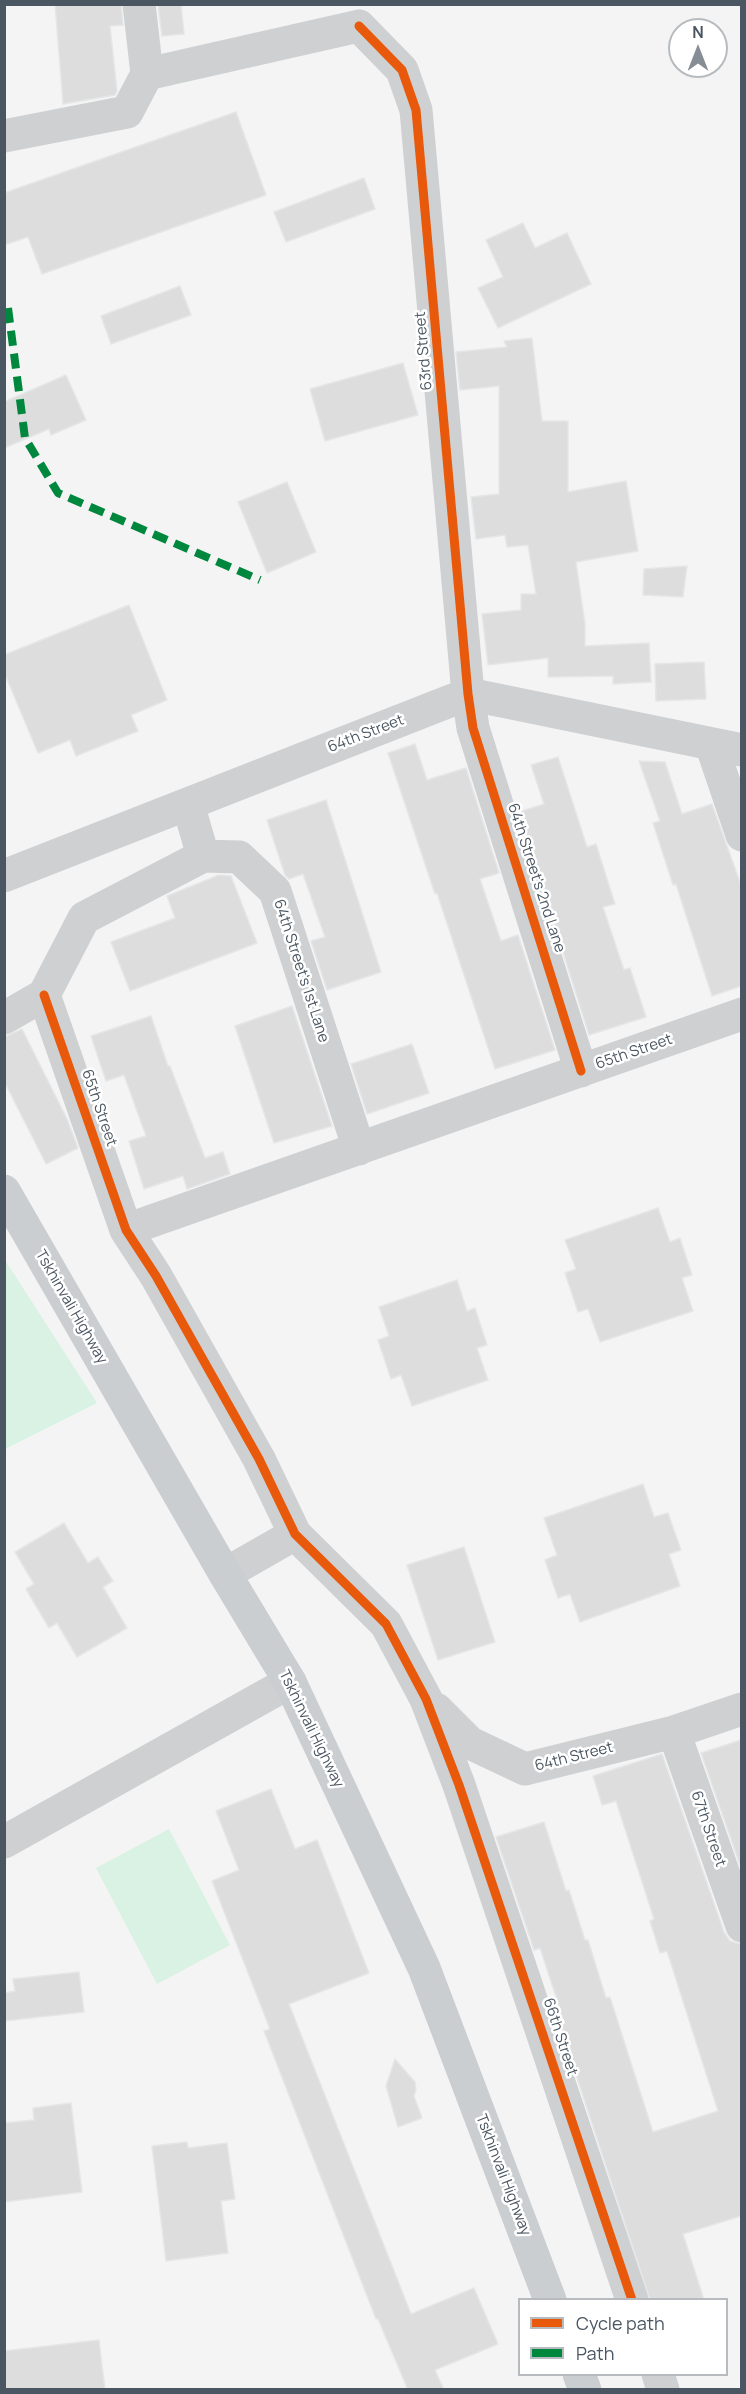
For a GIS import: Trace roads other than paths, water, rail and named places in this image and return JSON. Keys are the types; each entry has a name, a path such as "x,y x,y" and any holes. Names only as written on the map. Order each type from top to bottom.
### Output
{"main road":[{"name":"Tskhinvali Highway","path":"4,1191 225,1574 290,1682 424,1968 549,2298"}],"street":[{"path":"4,136 127,112 147,74 139,4"},
{"name":"63rd Street","path":"147,74 358,15 402,70 416,110 468,694"},
{"path":"468,694 726,747 741,835"},
{"name":"64th Street","path":"4,876 468,694"},
{"name":"64th Street's 2nd Lane","path":"468,694 473,728 581,1071"},
{"path":"4,1018 44,995 84,918 203,856 188,804"},
{"name":"64th Street's 1st Lane","path":"203,856 239,857 275,891 359,1149"},
{"name":"65th Street","path":"44,995 126,1230 741,1014"},
{"path":"126,1230 156,1276 259,1459 295,1534 386,1624 426,1699"},
{"path":"225,1574 295,1534"},
{"path":"4,1842 290,1682"},
{"name":"64th Street","path":"426,1699 470,1743 525,1769 674,1732 741,1709"},
{"name":"66th Street","path":"426,1699 459,1785 631,2298"},
{"name":"67th Street","path":"674,1732 741,1926"}]}
